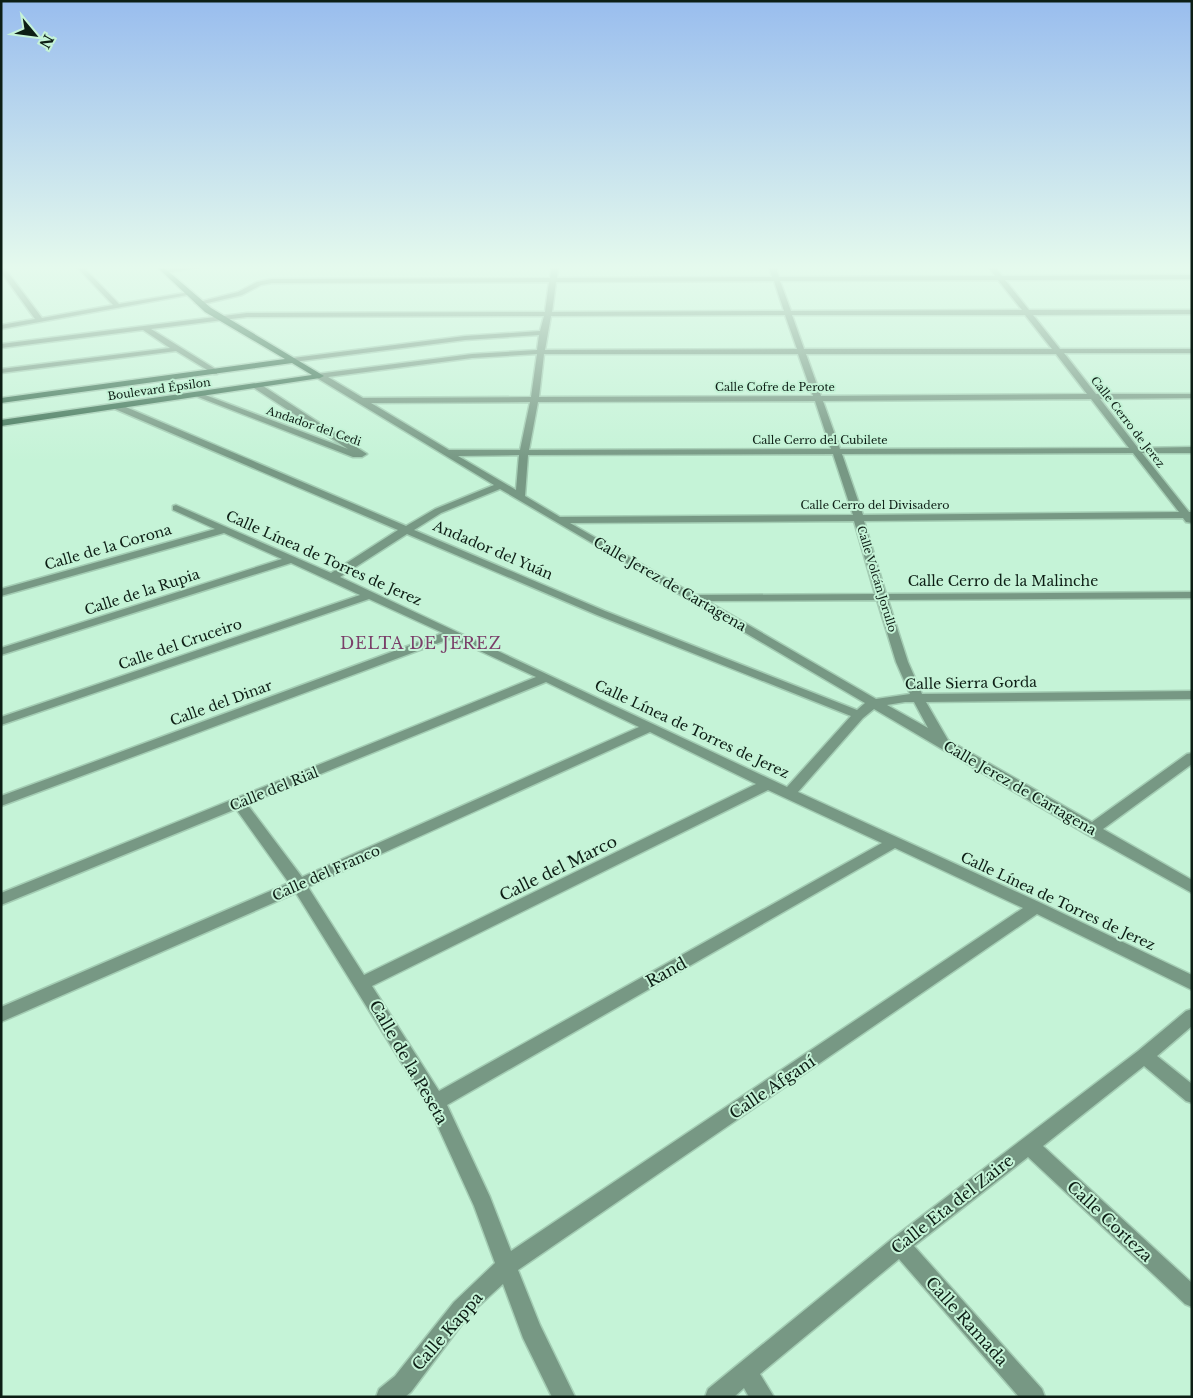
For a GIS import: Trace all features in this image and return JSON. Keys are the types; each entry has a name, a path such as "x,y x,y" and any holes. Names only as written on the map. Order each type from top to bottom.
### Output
{"street":[{"path":"1,346 118,331"},
{"path":"149,331 214,372"},
{"name":"Calle Jerez de Cartagena","path":"244,331 502,484 558,520 1192,887"},
{"name":"Calle Volcán Jorullo","path":"794,331 816,398 859,517 881,597 916,698 945,745"},
{"name":"Calle Cerro de Jerez","path":"1042,331 1190,517"},
{"path":"293,360 466,338 543,333"},
{"path":"512,347 543,333"},
{"path":"520,496 524,452 535,399 543,333"},
{"path":"466,338 512,347 526,352"},
{"path":"1,371 177,350"},
{"path":"320,376 472,356 526,352 1192,351"},
{"name":"Boulevard Épsilon","path":"1,401 293,360"},
{"name":"Boulevard Épsilon","path":"1,423 320,376"},
{"name":"Andador del Cedi","path":"197,395 358,456 362,454 258,386"},
{"name":"Calle Cofre de Perote","path":"359,400 1192,396"},
{"name":"Andador del Yuán","path":"118,407 601,613 858,715"},
{"name":"Calle Cerro del Cubilete","path":"448,453 1192,450"},
{"path":"331,578 406,529 438,511 502,484"},
{"name":"Calle Línea de Torres de Jerez","path":"176,508 546,677 768,784 1036,907 1192,983"},
{"name":"Calle Cerro del Divisadero","path":"558,520 859,517 1190,517"},
{"name":"Calle de la Corona","path":"1,593 223,530"},
{"name":"Calle de la Rupia","path":"1,652 292,560"},
{"name":"Calle del Cruceiro","path":"1,721 369,595"},
{"name":"Calle Cerro de la Malinche","path":"694,598 1192,595"},
{"name":"Calle del Dinar","path":"1,801 452,634"},
{"name":"Calle del Rial","path":"1,899 546,677"},
{"name":"Calle Sierra Gorda","path":"873,703 916,698 1192,695"},
{"path":"789,793 858,715 873,703"},
{"name":"Calle del Franco","path":"1,1016 299,885 650,727"},
{"path":"1092,830 1192,757"},
{"name":"Calle del Marco","path":"363,983 768,784"},
{"name":"Calle de la Peseta","path":"240,803 299,885 363,983 436,1102 483,1204 531,1330 550,1372 564,1397"},
{"name":"Rand","path":"436,1102 895,842"},
{"name":"Calle Afganí","path":"507,1266 1036,907"},
{"name":"Calle Eta del Zaire","path":"716,1397 900,1245 1144,1056 1192,1016"},
{"path":"1144,1056 1192,1095"},
{"name":"Calle Corteza","path":"1029,1144 1192,1297"},
{"name":"Calle Ramada","path":"900,1245 1034,1397"},
{"name":"Calle Kappa","path":"387,1397 403,1384 461,1309 507,1266"},
{"path":"746,1373 763,1397"}],"district":[{"name":"DELTA DE JEREZ","path":"421,643"}]}
